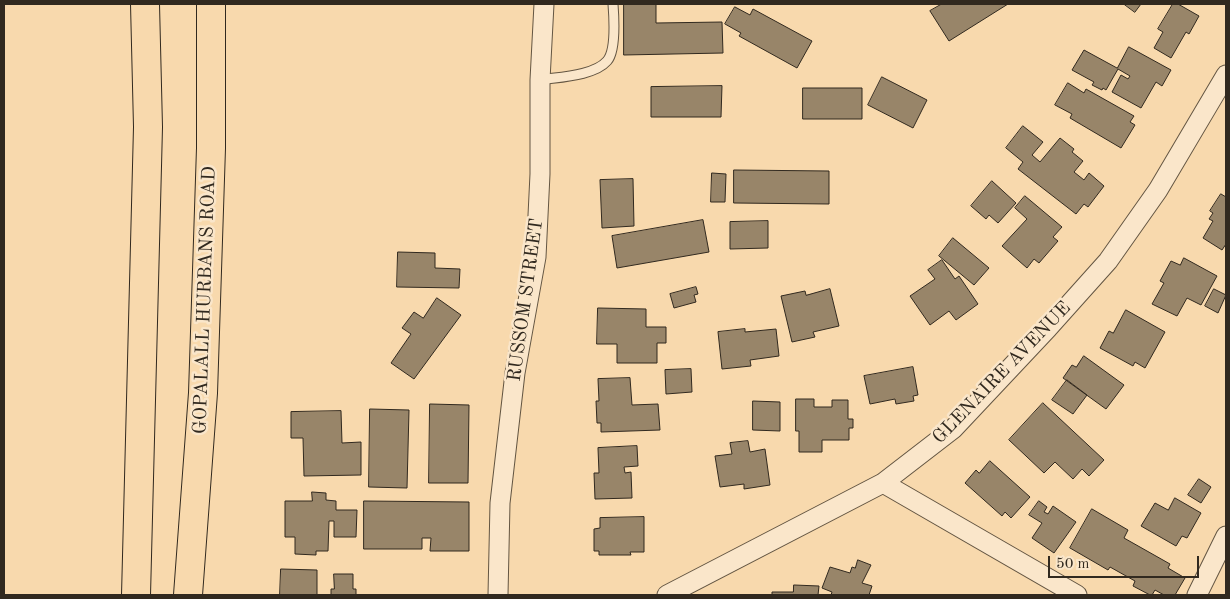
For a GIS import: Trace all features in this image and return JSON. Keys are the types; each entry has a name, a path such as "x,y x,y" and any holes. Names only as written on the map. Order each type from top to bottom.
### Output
{"main road":[{"path":"136,595 148,128 145,4"},
{"name":"GOPALALL HURBANS ROAD","path":"188,595 203,393 210,148 211,4"}],"street":[{"name":"RUSSOM STREET","path":"498,595 500,503 515,373 536,257 540,174 540,80 544,4"},
{"name":"GLENAIRE AVENUE","path":"668,595 883,483 953,429 1108,261 1158,190 1226,75"},
{"path":"883,483 1077,595"},
{"path":"1196,595 1226,536"}],"lane":[{"path":"540,80 575,75 593,70 608,61 613,44 613,4"}],"building":[{"path":"624,4 656,4 656,23 722,22 723,53 624,55"},
{"path":"942,4 1008,4 949,41 930,11"},
{"path":"1124,4 1141,4 1135,12"},
{"path":"1173,4 1178,4 1199,16 1189,34 1186,32 1171,58 1154,48 1163,32 1158,29"},
{"path":"735,7 750,15 753,9 812,41 797,68 739,36 741,33 725,24"},
{"path":"1129,47 1171,70 1162,86 1156,82 1141,108 1112,92 1121,75 1128,79 1130,76 1118,69 1106,90 1092,85 1094,82 1072,70 1084,50 1117,68"},
{"path":"882,77 927,100 913,128 868,105"},
{"path":"1068,83 1084,93 1086,89 1134,116 1130,122 1135,125 1121,148 1070,118 1072,114 1055,105"},
{"path":"722,86 721,117 651,117 651,87"},
{"path":"803,88 862,88 862,119 803,119"},
{"path":"1023,126 1043,142 1032,155 1040,162 1060,138 1074,149 1072,152 1083,161 1074,172 1084,180 1089,173 1104,186 1088,207 1084,204 1076,214 1018,169 1023,162 1006,148"},
{"path":"734,170 829,171 829,204 734,203"},
{"path":"712,173 726,174 725,202 711,202"},
{"path":"633,179 634,226 602,228 600,180"},
{"path":"992,181 1016,203 998,223 989,215 986,219 971,206"},
{"path":"1221,194 1226,197 1226,244 1222,250 1203,238 1213,221 1209,219 1213,213 1210,211"},
{"path":"1025,196 1062,227 1053,237 1058,241 1039,263 1034,259 1027,268 1002,246 1027,219 1015,208"},
{"path":"703,220 709,252 617,268 612,236"},
{"path":"768,221 768,248 730,249 730,222"},
{"path":"953,238 989,268 974,285 939,256"},
{"path":"398,252 435,253 435,268 460,269 459,288 397,287"},
{"path":"1184,258 1217,276 1201,305 1187,298 1177,316 1152,304 1164,283 1160,281 1171,261 1180,265"},
{"path":"942,260 955,279 959,276 978,304 956,320 949,311 930,325 910,296 935,279 928,270"},
{"path":"696,287 698,294 694,295 696,302 674,308 670,294"},
{"path":"830,289 839,326 813,332 815,337 792,342 781,296 805,291 806,295"},
{"path":"1214,289 1226,295 1218,313 1205,306"},
{"path":"437,298 461,315 414,379 391,363 411,334 402,328 414,312 423,318"},
{"path":"598,308 646,309 646,327 666,327 666,343 657,343 657,363 617,363 617,344 597,344"},
{"path":"1126,310 1165,332 1145,368 1135,362 1133,366 1100,348 1109,331 1113,333"},
{"path":"745,329 745,332 776,329 779,356 750,360 751,366 722,369 718,332"},
{"path":"1084,356 1124,385 1106,409 1063,378 1072,365 1076,367"},
{"path":"913,367 918,395 913,396 914,401 896,404 895,399 870,404 864,376"},
{"path":"691,369 692,392 666,394 665,370"},
{"path":"630,378 632,405 658,404 660,430 601,432 601,423 597,423 598,379"},
{"path":"1067,380 1087,395 1073,414 1052,400"},
{"path":"796,399 814,399 814,407 832,407 832,400 848,400 848,419 853,419 853,428 849,428 849,440 822,440 822,452 799,452 799,431 796,431"},
{"path":"753,401 780,402 780,431 753,430"},
{"path":"1043,403 1104,460 1089,476 1082,469 1073,479 1055,462 1044,473 1009,440"},
{"path":"430,404 469,405 468,483 429,483"},
{"path":"370,409 409,410 407,488 369,487"},
{"path":"341,411 342,443 361,442 361,475 304,476 303,438 291,438 291,412"},
{"path":"748,441 750,452 765,449 770,485 744,489 744,484 720,487 715,456 732,454 730,443"},
{"path":"637,446 638,466 624,467 625,473 631,472 632,498 595,499 594,473 599,473 598,448"},
{"path":"990,461 1030,497 1011,518 1005,512 1002,516 965,483 976,470 979,473"},
{"path":"1199,479 1211,487 1201,503 1188,495"},
{"path":"312,492 326,493 326,500 336,501 336,510 357,510 356,537 334,537 334,521 329,521 328,551 316,551 316,555 295,554 295,537 285,537 285,501 312,501"},
{"path":"1175,498 1201,513 1187,538 1182,536 1176,546 1141,526 1155,503 1168,510"},
{"path":"364,501 469,502 469,551 430,551 431,538 422,538 422,549 364,549"},
{"path":"1039,501 1047,507 1044,512 1048,514 1053,506 1076,522 1054,553 1032,538 1042,523 1029,515"},
{"path":"1092,509 1128,530 1124,538 1170,564 1168,568 1185,578 1175,595 1164,595 1155,590 1150,595 1133,586 1135,581 1110,567 1108,570 1070,548"},
{"path":"644,517 644,552 630,552 631,555 599,555 599,551 594,551 594,529 600,528 600,518"},
{"path":"858,560 871,565 862,583 872,586 869,595 831,595 832,592 822,588 830,567 850,573 852,567 855,568"},
{"path":"281,569 317,570 317,595 280,595"},
{"path":"334,574 353,574 353,589 356,589 356,595 331,595 331,589 334,589"},
{"path":"794,585 819,586 818,595 772,595 772,592 793,592"}]}
